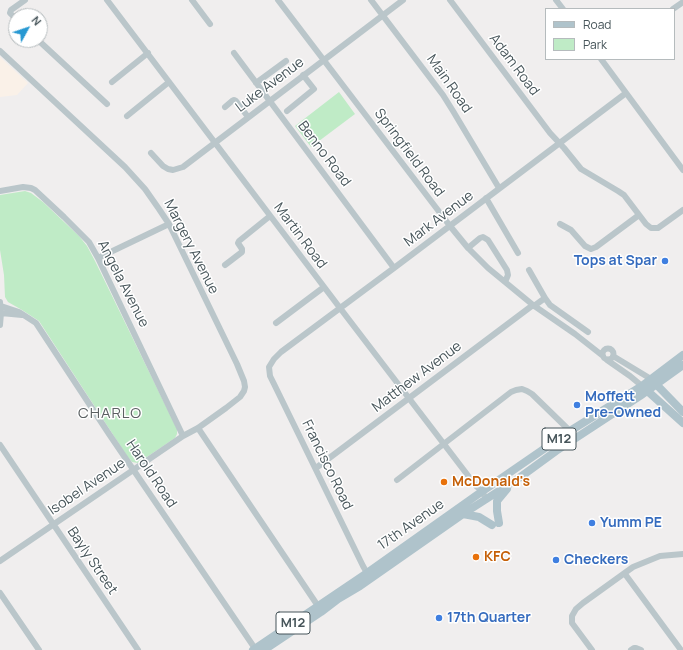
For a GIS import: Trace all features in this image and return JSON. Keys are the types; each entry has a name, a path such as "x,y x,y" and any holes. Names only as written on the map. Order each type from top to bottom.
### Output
{"main road":[{"name":"M12","path":"654,382 683,355"},
{"name":"M12","path":"257,650 360,586 463,514 519,478 644,388 683,365"},
{"path":"654,382 683,412"},
{"path":"644,388 683,423"},
{"name":"17th Avenue","path":"257,650 367,573 478,490 570,431 644,388"},
{"path":"463,514 479,517 496,524 497,501 505,490 519,478"}],"street":[{"path":"14,8 25,0"},
{"name":"Martin Road","path":"107,0 444,444 478,490 484,501"},
{"path":"192,0 210,24"},
{"name":"Springfield Road","path":"278,0 468,248 488,268 534,306 575,334 644,388"},
{"name":"Main Road","path":"371,0 450,106 499,188"},
{"name":"Luke Avenue","path":"152,154 163,166 168,169 173,170 183,167 403,0"},
{"name":"Adam Road","path":"450,0 546,127 581,169 621,193 648,226 653,229 661,226 683,210"},
{"path":"556,0 562,8"},
{"path":"674,8 683,2"},
{"path":"47,48 107,104"},
{"name":"Margery Avenue","path":"0,51 125,167 145,189 160,209 169,224 237,364 244,381 244,391"},
{"name":"Benno Road","path":"234,53 394,268"},
{"path":"112,82 148,54"},
{"path":"603,60 683,170"},
{"path":"256,83 286,61"},
{"path":"287,111 314,89 303,75"},
{"path":"127,116 170,82"},
{"name":"Mark Avenue","path":"269,367 274,359 282,352 626,93"},
{"path":"225,107 234,100 248,117"},
{"path":"654,131 659,134 683,164"},
{"name":"Angela Avenue","path":"0,191 23,187 35,190 89,242 183,436"},
{"path":"486,198 518,253"},
{"path":"560,224 571,230 584,246 591,249 596,247 639,215"},
{"path":"226,265 242,252 242,249 238,243 239,241 270,216"},
{"path":"98,258 169,224"},
{"path":"468,248 480,238 484,237 488,240 507,270 508,275 505,282"},
{"path":"529,270 550,305 588,332"},
{"path":"276,323 324,287"},
{"name":"Matthew Avenue","path":"316,468 545,298"},
{"path":"0,302 0,326"},
{"name":"Harold Road","path":"0,306 16,310 36,323 133,470 257,650"},
{"path":"1,314 23,315"},
{"name":"Springfield Road","path":"575,334 604,350"},
{"path":"613,356 611,359 605,358 602,353 608,348 611,349 613,356 654,382"},
{"name":"Francisco Road","path":"269,367 269,373 272,380 367,573"},
{"path":"397,480 511,392 516,390 522,389 532,394 570,431"},
{"name":"Isobel Avenue","path":"0,560 183,436 198,428 235,401 244,391"},
{"path":"198,428 318,606"},
{"name":"Bayly Street","path":"0,445 138,650"},
{"path":"592,650 572,623 572,616 579,606 633,568 660,556 683,554"},
{"path":"625,574 681,650"},
{"path":"0,593 39,650"},
{"path":"631,650 634,648 641,650"}],"shaded area":[{"path":"0,57 28,83 17,95 0,97"}],"green space":[{"path":"339,92 355,114 311,147 295,126"},
{"path":"25,191 31,193 43,202 79,236 87,246 177,429 175,438 138,463 132,462 127,456 39,321 8,302 5,297 4,275 0,250 0,195"}],"place":[{"name":"Tops at Spar","path":"665,261"},
{"name":"Moffett Pre-Owned","path":"577,405"},
{"name":"McDonald's","path":"444,482"},
{"name":"Yumm PE","path":"592,523"},
{"name":"KFC","path":"476,557"},
{"name":"Checkers","path":"556,560"},
{"name":"17th Quarter","path":"439,618"}],"district":[{"name":"CHARLO","path":"110,414"}]}
